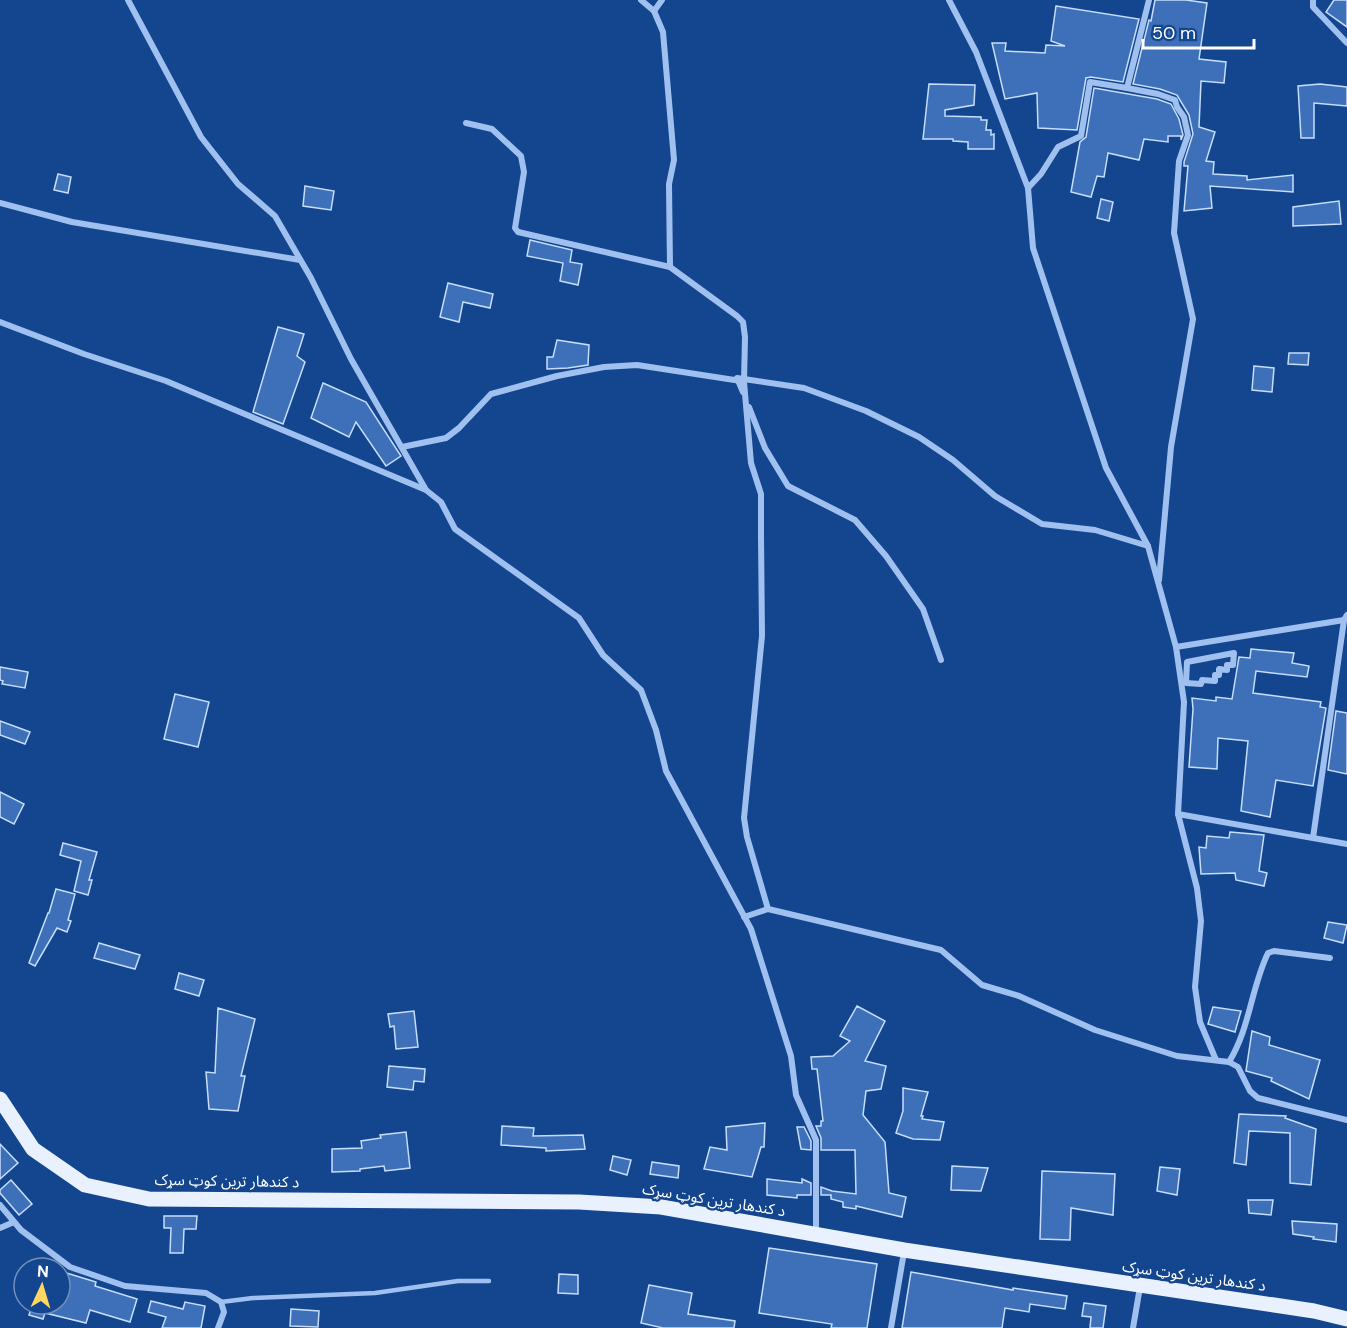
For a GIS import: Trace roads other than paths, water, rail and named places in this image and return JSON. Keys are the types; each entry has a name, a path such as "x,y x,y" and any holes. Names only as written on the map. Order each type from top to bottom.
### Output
{"main road":[{"name":"د کندهار ترين کوټ سړک","path":"0,1099 33,1149 85,1185 149,1198 579,1202 661,1207 904,1250 1314,1311 1347,1318"}],"street":[{"path":"128,0 201,137 238,184 275,216 351,359 426,490"},
{"path":"641,0 654,11 663,32 674,160 669,184 669,267"},
{"path":"654,11 662,0"},
{"path":"950,0 976,52 1028,188 1033,248 1106,468 1148,546 1176,647 1184,702 1178,814 1197,888 1200,921 1195,987 1200,1022 1216,1060"},
{"path":"1127,88 1149,0"},
{"path":"1313,0 1313,7 1347,43"},
{"path":"1028,188 1041,174 1058,147 1081,136 1090,82 1158,94 1175,100 1184,117 1188,135 1179,161 1174,233 1193,319 1170,447 1158,584"},
{"path":"466,123 492,129 521,156 524,172 515,228 518,232 669,267 743,322 746,364 744,382 751,463 761,494 762,636 744,818 747,837 768,909"},
{"path":"0,203 72,222 300,260"},
{"path":"0,322 84,354 166,381 426,490 441,501 455,529 579,618 603,655 640,690 656,730 666,771 751,929 791,1056 796,1095 816,1140 816,1235"},
{"path":"402,447 446,438 459,428 491,394 557,376 603,367 638,365 744,382"},
{"path":"941,660 923,609 886,556 863,529 855,520 788,486 765,448 737,378 804,388 866,411 919,437 952,460 995,496 1041,524 1095,530 1148,546"},
{"path":"1176,647 1346,617 1312,838"},
{"path":"1234,653 1233,665 1227,665 1227,670 1219,669 1219,675 1215,675 1215,681 1202,680 1201,684 1186,683 1187,662 1234,653"},
{"path":"1178,814 1347,843"},
{"path":"744,917 768,909 941,950 982,985 1019,996 1116,1037 1177,1056 1229,1062 1238,1067 1250,1091 1258,1098 1347,1120"},
{"path":"1229,1062 1239,1046 1268,953 1274,951 1330,958"},
{"path":"0,1205 21,1230 70,1267 125,1286 207,1293 221,1302 224,1312 218,1328"},
{"path":"0,1228 14,1221"},
{"path":"891,1328 904,1250"},
{"path":"1133,1328 1141,1287"}],"lane":[{"path":"221,1302 253,1298 375,1293 458,1281 489,1281"}]}
